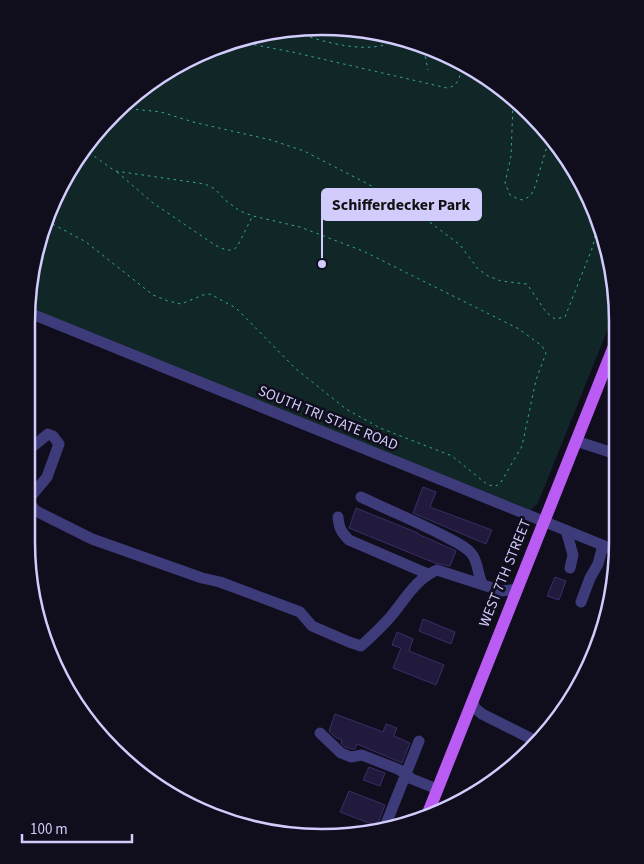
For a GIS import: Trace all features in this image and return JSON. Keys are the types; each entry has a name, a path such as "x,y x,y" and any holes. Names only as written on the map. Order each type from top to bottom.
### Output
{"main road":[{"name":"WEST 7TH STREET","path":"430,808 609,358"}],"street":[{"name":"SOUTH TRI STATE ROAD","path":"35,315 609,548"},
{"path":"35,445 48,434 53,436 59,444 47,476 35,490"},
{"path":"576,441 609,452"},
{"path":"361,497 462,546 471,553 476,561 483,585"},
{"path":"35,510 92,539 202,578 220,582 300,612 312,626 361,646 388,620 406,596 428,574 436,570 502,591 516,589"},
{"path":"338,517 341,533 348,540 428,574"},
{"path":"566,530 573,554 570,568"},
{"path":"581,602 590,578 598,564 602,545"},
{"path":"472,701 475,708 482,714 531,739"},
{"path":"320,733 341,753 351,757 362,755 400,770 412,779 437,789"},
{"path":"387,821 419,742"}],"path":[{"path":"307,36 332,43 368,47 383,46 388,43"},
{"path":"250,45 292,52 442,88 450,88 457,83 460,70"},
{"path":"425,54 428,70"},
{"path":"513,108 511,156 505,183 508,192 514,198 523,200 532,194 547,144"},
{"path":"130,109 161,112 193,122 271,140 313,154 424,217 460,246 482,272 501,281 527,284 546,312 555,319 565,317 576,294 594,241 595,232"},
{"path":"89,154 116,171 153,203 226,250 233,250 237,247 253,216"},
{"path":"52,224 86,242 153,295 181,304 210,294 236,308 296,369 346,409 380,428 452,456 488,485 496,486 501,482 522,446 536,380 546,353 544,349 510,324 370,254 300,227 253,216 231,205 215,189 205,184 116,171"}],"green space":[{"path":"322,35 359,37 414,50 466,73 511,106 550,147 571,178 587,212 599,248 607,285 609,322 538,503 531,510 35,313 37,285 41,266 50,230 57,212 73,178 106,133 147,94 179,73 230,50 285,37"}],"building":[{"path":"423,487 436,492 430,507 492,530 486,544 413,513"},
{"path":"356,508 418,533 456,551 450,566 435,563 349,528"},
{"path":"555,577 566,581 559,600 547,596"},
{"path":"423,619 455,632 451,644 419,631"},
{"path":"397,632 413,639 409,651 444,665 436,685 393,668 401,648 392,645"},
{"path":"335,714 383,732 386,724 397,728 394,736 410,743 402,763 357,744 355,749 345,747 341,743 342,740 335,737 329,731"},
{"path":"369,767 385,773 380,786 363,780"},
{"path":"349,791 385,805 378,823 372,824 340,812"}],"place":[{"name":"Schifferdecker Park","path":"322,264"}]}
